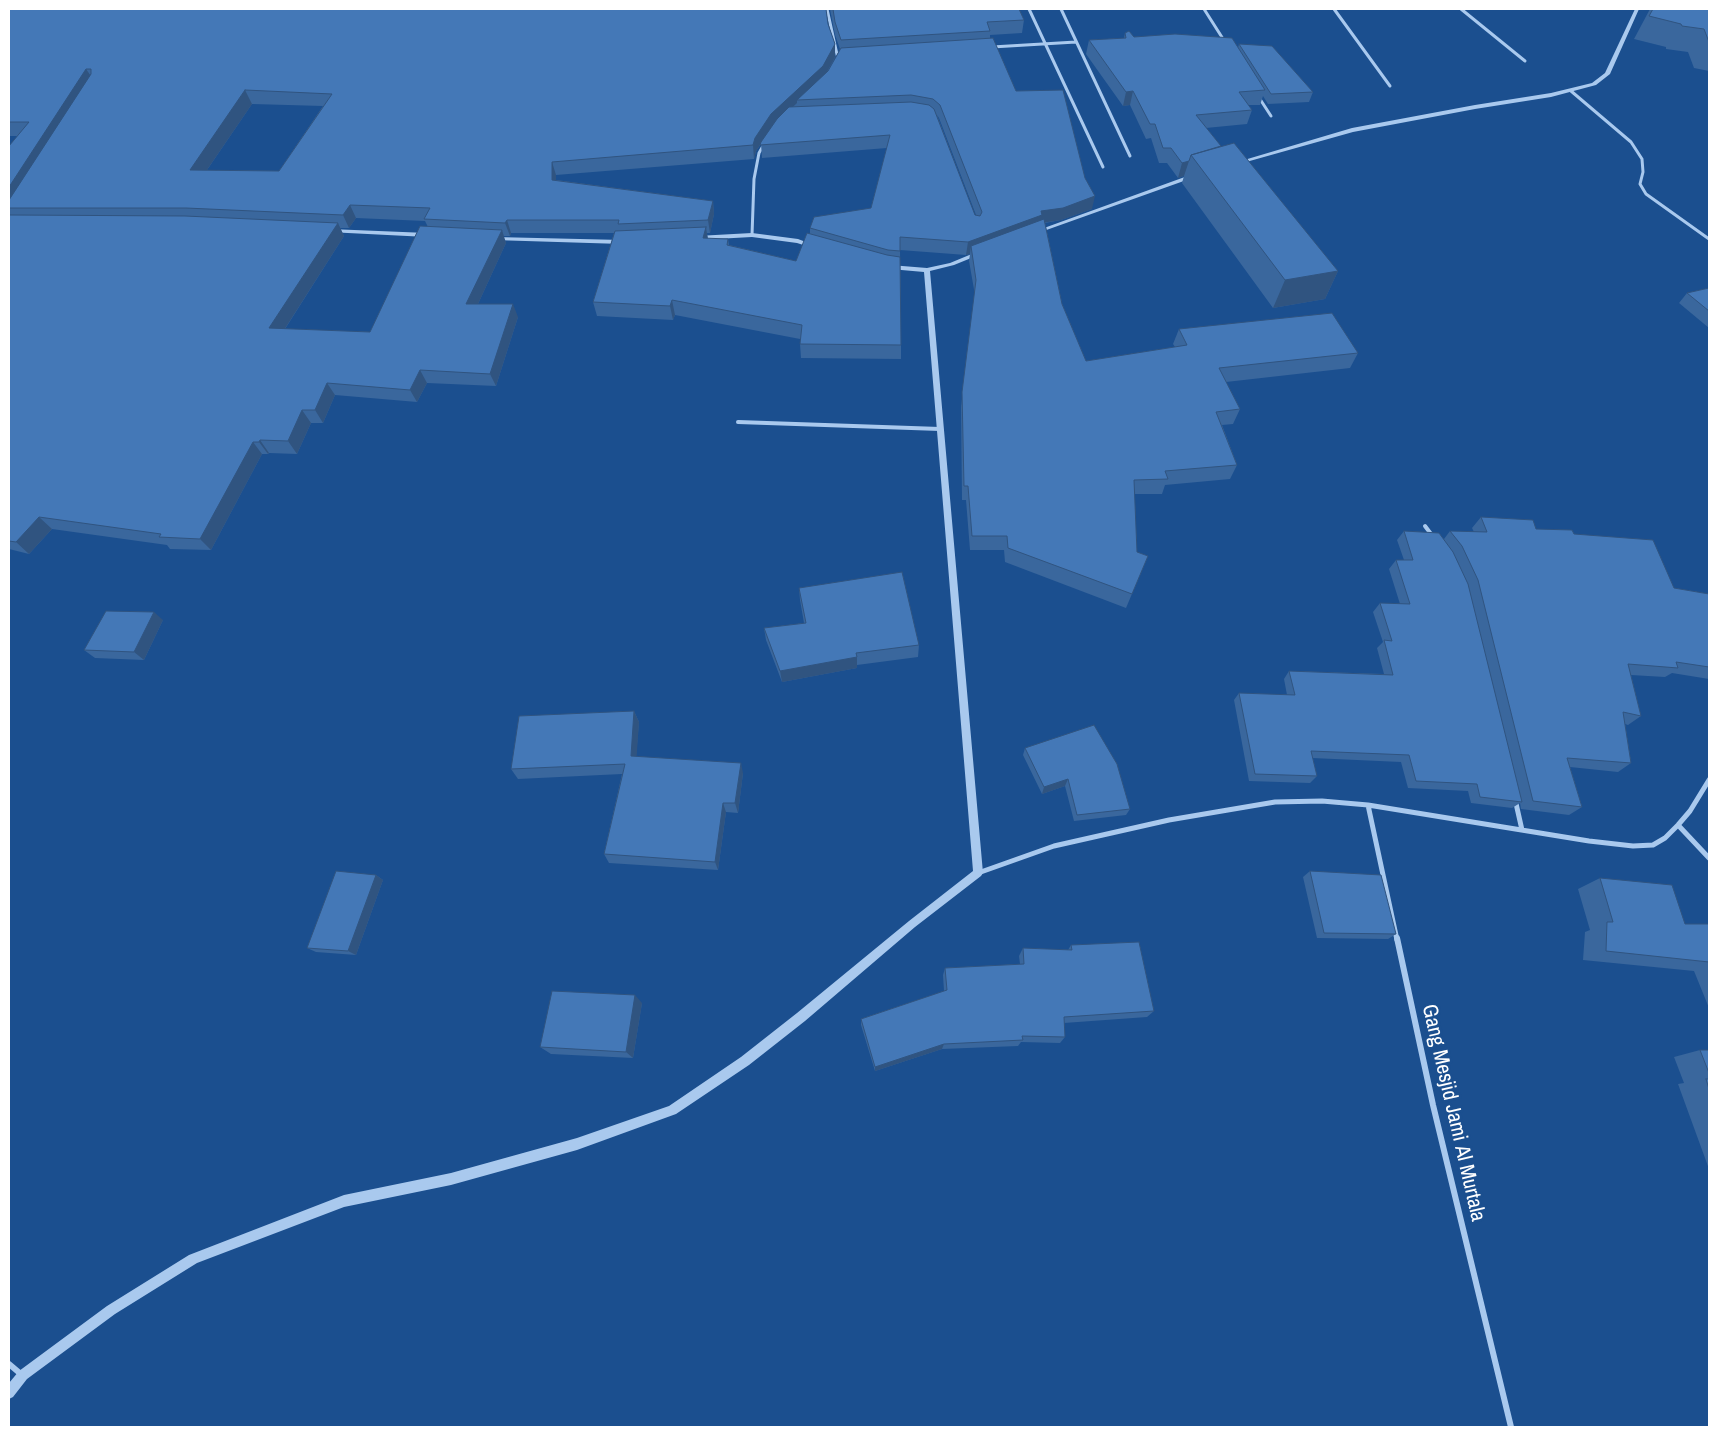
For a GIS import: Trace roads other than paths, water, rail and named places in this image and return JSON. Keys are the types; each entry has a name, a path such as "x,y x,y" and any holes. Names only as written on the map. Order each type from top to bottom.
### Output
{"street":[{"path":"827,9 832,36 839,57 837,62"},
{"path":"1030,9 1044,44 1103,167"},
{"path":"1061,9 1130,156"},
{"path":"1204,9 1229,50"},
{"path":"1334,9 1390,86"},
{"path":"1461,9 1525,62"},
{"path":"1234,164 1352,130 1571,91 1594,84 1607,74 1637,9"},
{"path":"986,47 1076,42"},
{"path":"1255,91 1270,116"},
{"path":"1571,91 1631,142 1642,159 1643,172 1640,184 1646,194 1709,239"},
{"path":"752,235 754,178 759,153 764,145"},
{"path":"1026,236 1197,175"},
{"path":"322,230 431,235"},
{"path":"693,238 752,235 798,241 816,247"},
{"path":"490,238 629,241"},
{"path":"880,264 911,270 927,270 952,264 989,249"},
{"path":"927,270 978,873"},
{"path":"738,422 940,429"},
{"path":"1425,526 1440,545"},
{"path":"9,1393 23,1375 111,1310 193,1259 344,1201 451,1179 577,1144 672,1110 745,1061 912,924 978,873 1054,846 1169,820 1275,802 1322,801 1368,805 1589,841 1653,845 1665,838 1678,825 1690,811 1709,780"},
{"path":"1513,792 1522,830"},
{"name":"Gang Mesjid Jami Al Murtala","path":"1368,805 1433,1105 1511,1427"},
{"path":"1678,825 1709,858"},
{"path":"9,1364 23,1375"}]}
